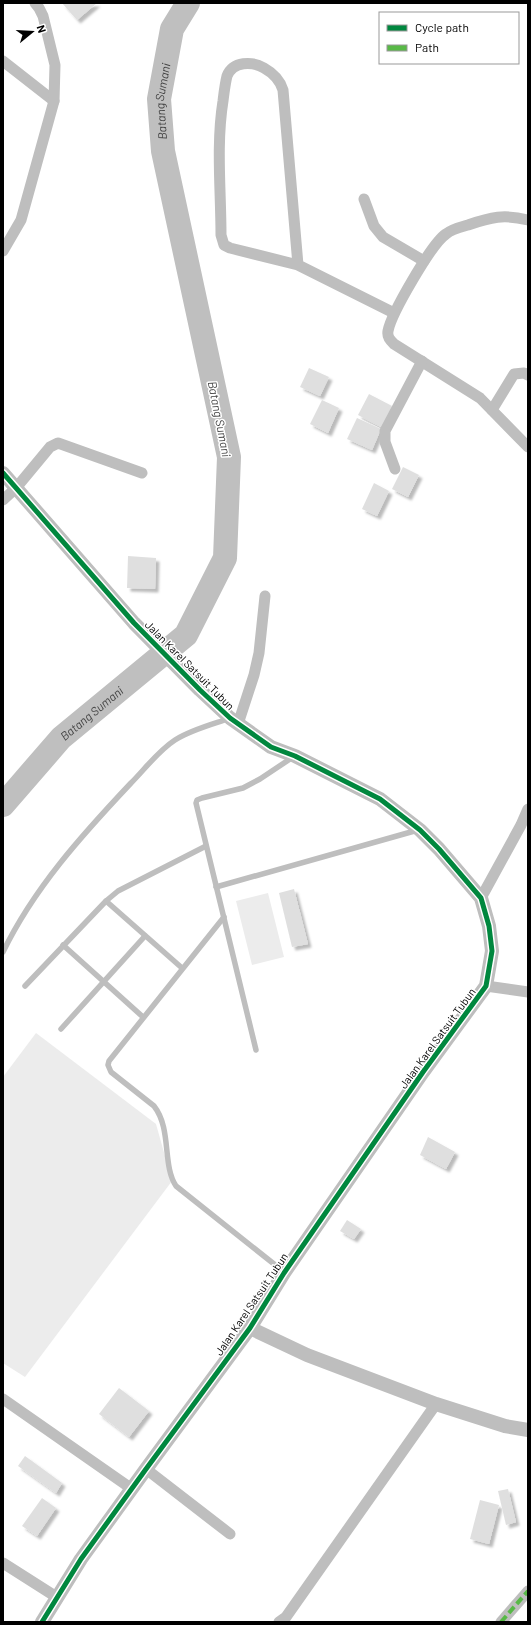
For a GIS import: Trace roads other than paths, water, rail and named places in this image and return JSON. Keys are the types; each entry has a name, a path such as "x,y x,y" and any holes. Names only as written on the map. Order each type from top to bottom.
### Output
{"street":[{"path":"3,251 21,220 54,102 55,65 43,16 40,8 35,3"},
{"path":"3,61 54,102"},
{"path":"298,265 283,90 277,78 265,68 253,64 241,64 236,66 227,76 221,115 222,240 224,244 230,248 298,265 394,313"},
{"path":"364,199 378,232 383,237 424,261"},
{"path":"528,220 515,217 491,217 444,235 424,261 394,313 388,331 390,340 480,398 528,447"},
{"path":"395,469 385,442 385,431 422,361"},
{"path":"492,410 514,374 524,373 528,376"},
{"path":"3,500 16,488 50,447 58,443 142,473"},
{"name":"Jalan Karel Satsuit Tubun","path":"3,473 134,623 200,690 234,721 271,747 295,756 380,799 420,830 439,849 481,898 489,926 492,951 486,986 423,1072 284,1273 250,1328 81,1559 42,1622"},
{"path":"234,721 254,675 259,653 265,596"},
{"path":"481,898 521,825 528,809"},
{"path":"486,986 528,992"},
{"path":"250,1328 307,1355 436,1404 505,1426 528,1430"},
{"path":"3,1399 132,1489"},
{"path":"285,1620 436,1404"},
{"path":"146,1469 230,1534"},
{"path":"3,1563 58,1598"},
{"path":"501,1622 528,1591"}],"lane":[{"path":"3,952 15,928 37,894 68,854 106,810 156,757 178,738 201,728 234,721"},
{"path":"256,1050 196,806 197,800 247,786 295,756"},
{"path":"216,886 420,830"},
{"path":"25,986 106,901 124,887 206,846"},
{"path":"106,901 182,968"},
{"path":"224,917 143,1017 109,1061 108,1065 109,1069 156,1108 165,1131 172,1178 176,1186 284,1273"},
{"path":"61,1028 145,936"},
{"path":"63,945 143,1017"}],"waterway":[{"name":"Batang Sumani","path":"3,805 61,738 186,635 225,558 229,457 163,151 159,99 172,29 188,3"}]}
